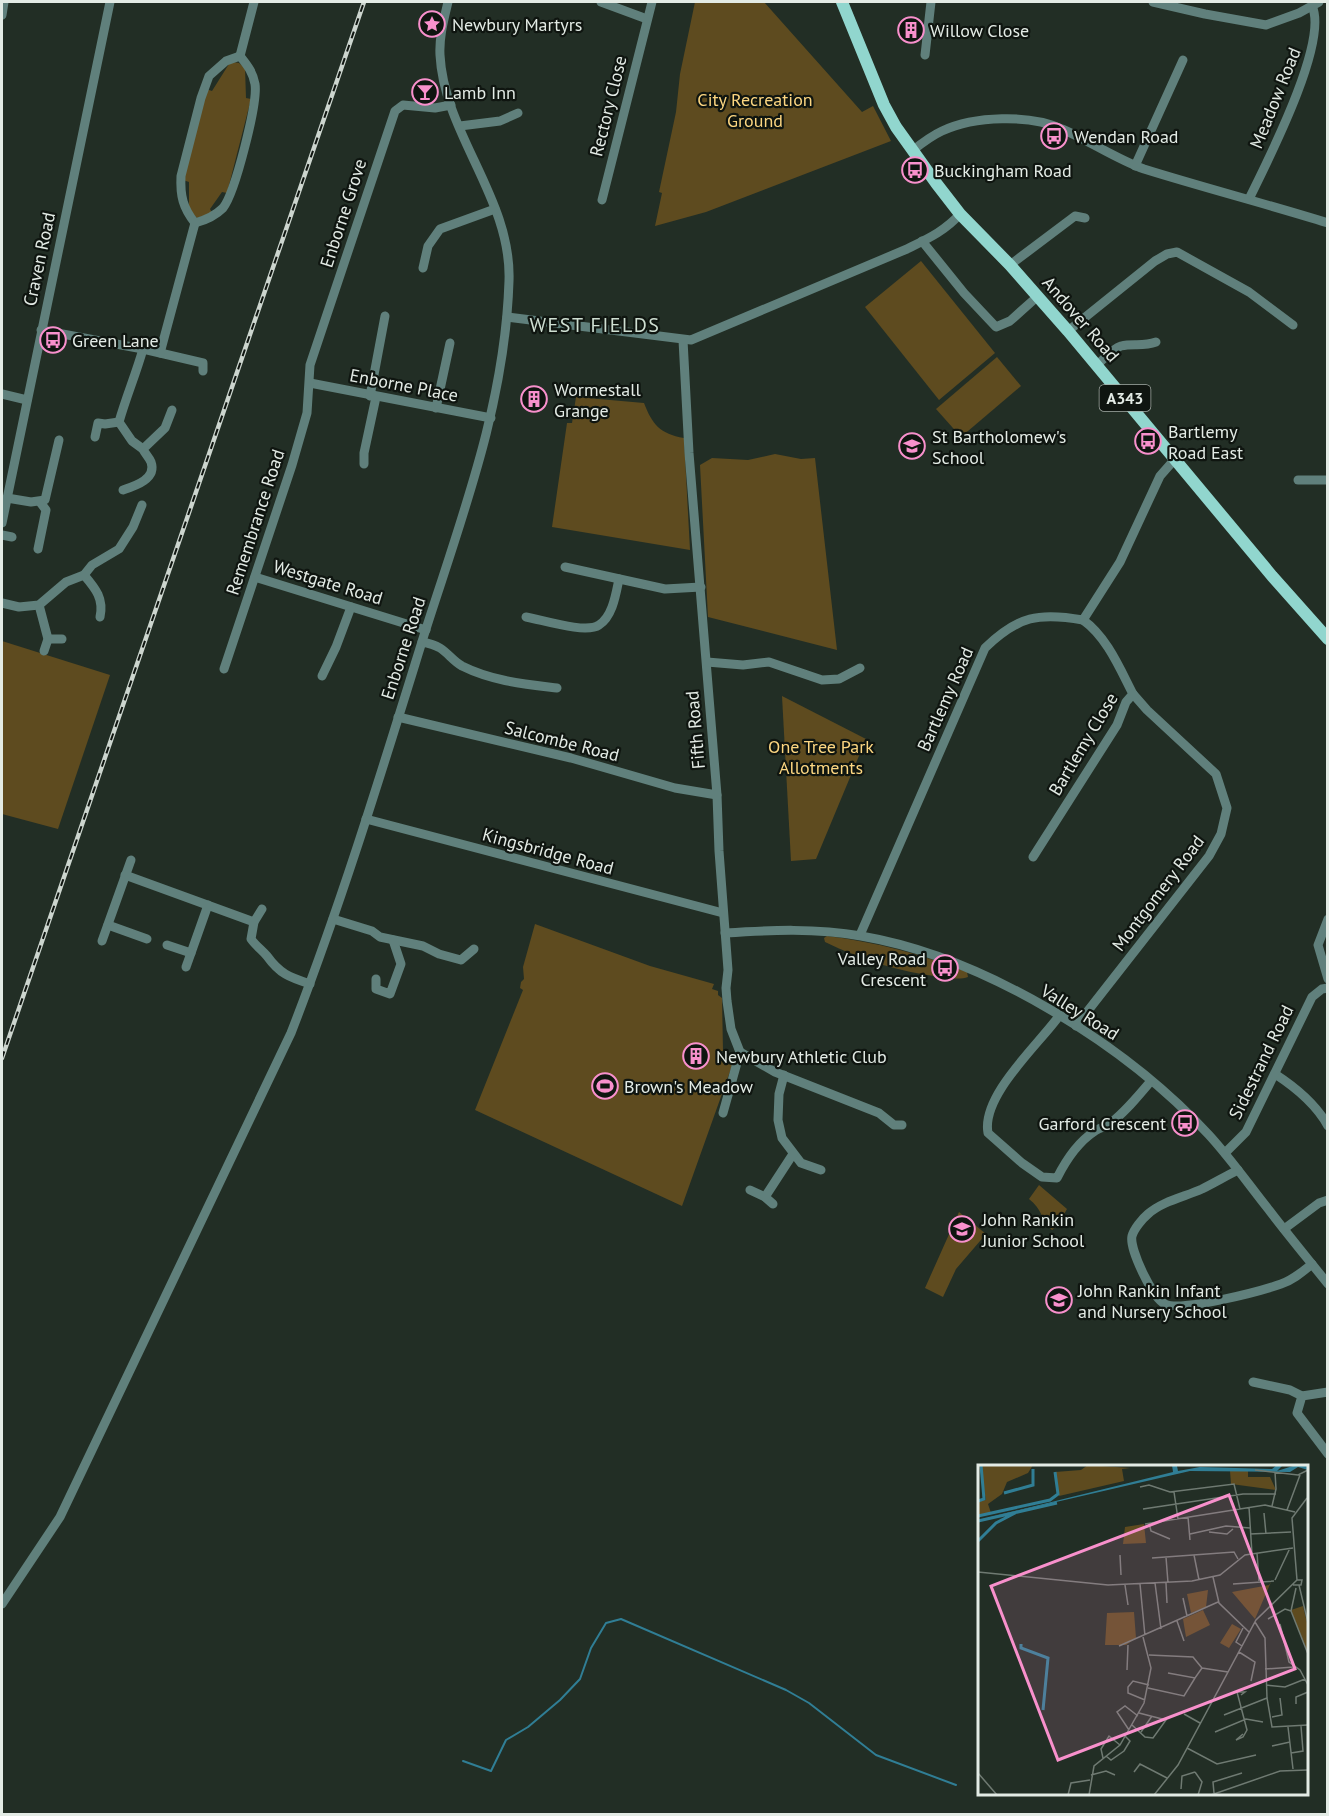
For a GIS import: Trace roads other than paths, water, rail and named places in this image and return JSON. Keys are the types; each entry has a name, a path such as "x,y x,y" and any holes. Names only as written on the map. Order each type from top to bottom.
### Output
{"main road":[{"name":"Andover Road","path":"842,2 884,105 896,127 960,214 1038,296 1272,576 1328,639"}],"street":[{"path":"2,15 4,2"},
{"name":"Craven Road","path":"2,523 110,2"},
{"path":"240,56 254,2"},
{"name":"Enborne Road","path":"2,1604 60,1517 291,1033 333,919 366,819 469,496 491,418 507,317 509,263 495,208 451,105 444,83 440,57 441,33 448,2"},
{"path":"601,2 647,19"},
{"name":"Rectory Close","path":"602,200 652,2"},
{"path":"924,55 931,2"},
{"path":"1153,2 1266,25 1316,4"},
{"name":"Meadow Road","path":"1249,199 1275,146 1311,61 1317,25 1316,4"},
{"path":"195,223 186,211 180,187 201,98 209,76 226,61 240,56"},
{"path":"195,223 209,219 224,207 231,193 254,109 256,92 252,72 240,56"},
{"path":"1135,166 1183,60"},
{"name":"Enborne Grove","path":"310,383 310,365 395,111 403,105 435,108 451,105"},
{"path":"460,126 500,121 518,113"},
{"path":"912,151 929,137 959,125 1001,119 1031,120 1060,128 1135,166 1328,223"},
{"path":"1010,265 1075,216 1079,206"},
{"path":"423,268 430,257 428,246 440,230 495,208"},
{"path":"507,317 691,340 922,242 950,226 960,214"},
{"path":"1075,216 1085,218"},
{"path":"160,353 195,223"},
{"path":"922,242 964,293 996,327 1010,321 1038,296"},
{"path":"1068,331 1155,261 1167,254 1177,252 1249,292 1293,325"},
{"path":"364,464 385,316"},
{"path":"41,330 143,349 202,363 203,370"},
{"name":"Fifth Road","path":"683,340 689,453 717,795 728,970 727,1001 731,1029 740,1052"},
{"path":"1097,365 1115,349 1123,346 1145,346 1156,342"},
{"path":"436,408 450,343"},
{"path":"123,490 146,480 151,471 151,461 143,449 132,441 119,422 143,349"},
{"name":"Enborne Place","path":"310,383 491,418"},
{"name":"Remembrance Road","path":"224,669 292,465 307,413 310,383"},
{"path":"2,394 27,400"},
{"path":"143,449 165,428 172,410"},
{"path":"95,437 98,423 119,422"},
{"path":"38,549 46,508 45,500 58,440"},
{"path":"1083,620 1120,562 1160,476 1175,459"},
{"path":"1298,480 1328,480"},
{"path":"7,498 46,508"},
{"path":"2,603 19,607 39,605 66,582 84,575 92,565 119,549 142,505"},
{"path":"2,534 12,537"},
{"path":"565,567 665,589 701,587"},
{"path":"84,575 101,599 100,617"},
{"name":"Westgate Road","path":"255,577 426,630"},
{"path":"526,617 580,627 599,626 609,614 619,579"},
{"path":"39,605 48,639 44,651"},
{"path":"322,676 351,607"},
{"name":"Bartlemy Road","path":"860,935 985,648 1002,631 1034,617 1062,616 1083,620"},
{"name":"Bartlemy Close","path":"1033,857 1117,725 1126,702 1133,694 1102,640 1083,620"},
{"path":"48,639 62,639"},
{"path":"422,642 441,649 449,658 462,666 486,676 513,683 557,688"},
{"path":"706,662 743,665 769,662 822,680 839,679 861,668"},
{"path":"849,674 853,684"},
{"name":"Montgomery Road","path":"1076,1026 1209,856 1221,834 1227,808 1216,774 1147,710 1133,694"},
{"name":"Salcombe Road","path":"398,717 571,758 675,788 717,795"},
{"name":"Kingsbridge Road","path":"366,819 723,913"},
{"path":"102,941 131,860"},
{"path":"126,875 254,922"},
{"path":"186,967 208,904"},
{"path":"262,909 254,922 251,939 280,972 310,984"},
{"path":"333,919 461,960 474,949"},
{"path":"1313,919 1326,922 1318,945 1328,979"},
{"path":"108,925 147,939"},
{"name":"Valley Road","path":"725,933 800,930 860,935 904,945 955,963 1007,987 1059,1016 1150,1081 1184,1110 1225,1153 1328,1284"},
{"path":"376,979 376,989 390,994 401,964 393,940"},
{"path":"167,945 191,953"},
{"name":"Sidestrand Road","path":"1225,1153 1246,1132 1312,998 1322,989 1328,988"},
{"path":"1059,1016 1011,1076 997,1096 990,1112 988,1133 1022,1163 1042,1177 1057,1178 1064,1163 1077,1147 1094,1131 1109,1124 1132,1103 1150,1081"},
{"path":"723,1113 740,1052 784,1076 879,1113 894,1125 902,1125"},
{"path":"1275,1074 1302,1095 1322,1116 1328,1126"},
{"path":"784,1076 779,1094 778,1120 782,1138 801,1163 821,1170"},
{"path":"750,1190 769,1201 793,1154"},
{"path":"1238,1170 1148,1214 1132,1235 1133,1251 1156,1298 1165,1305 1181,1307 1231,1297 1283,1284 1298,1276 1312,1264"},
{"path":"1284,1229 1319,1203 1328,1200"},
{"path":"1253,1382 1290,1390 1302,1396 1328,1392"},
{"path":"1302,1396 1297,1413 1328,1454"}],"waterway":[{"path":"463,1761 491,1771 506,1740 528,1727 560,1700 580,1679 591,1648 606,1623 621,1619 786,1690 809,1703 876,1755 956,1785"}],"railway":[{"path":"2,1058 364,2"}],"place":[{"name":"Newbury Martyrs","path":"432,24"},
{"name":"Willow Close","path":"911,30"},
{"name":"Lamb Inn","path":"425,92"},
{"name":"Wendan Road","path":"1054,136"},
{"name":"Buckingham Road","path":"915,170"},
{"name":"Green Lane","path":"53,340"},
{"name":"Wormestall Grange","path":"534,399"},
{"name":"Bartlemy Road East","path":"1148,441"},
{"name":"St Bartholomew's School","path":"912,446"},
{"name":"Valley Road Crescent","path":"945,968"},
{"name":"Newbury Athletic Club","path":"696,1056"},
{"name":"Brown's Meadow","path":"605,1086"},
{"name":"Garford Crescent","path":"1185,1123"},
{"name":"John Rankin Junior School","path":"962,1229"},
{"name":"John Rankin Infant and Nursery School","path":"1059,1300"}],"district":[{"name":"WEST FIELDS","path":"595,325"}],"park label":[{"name":"City Recreation Ground","path":"755,109"},
{"name":"One Tree Park Allotments","path":"821,756"}]}
